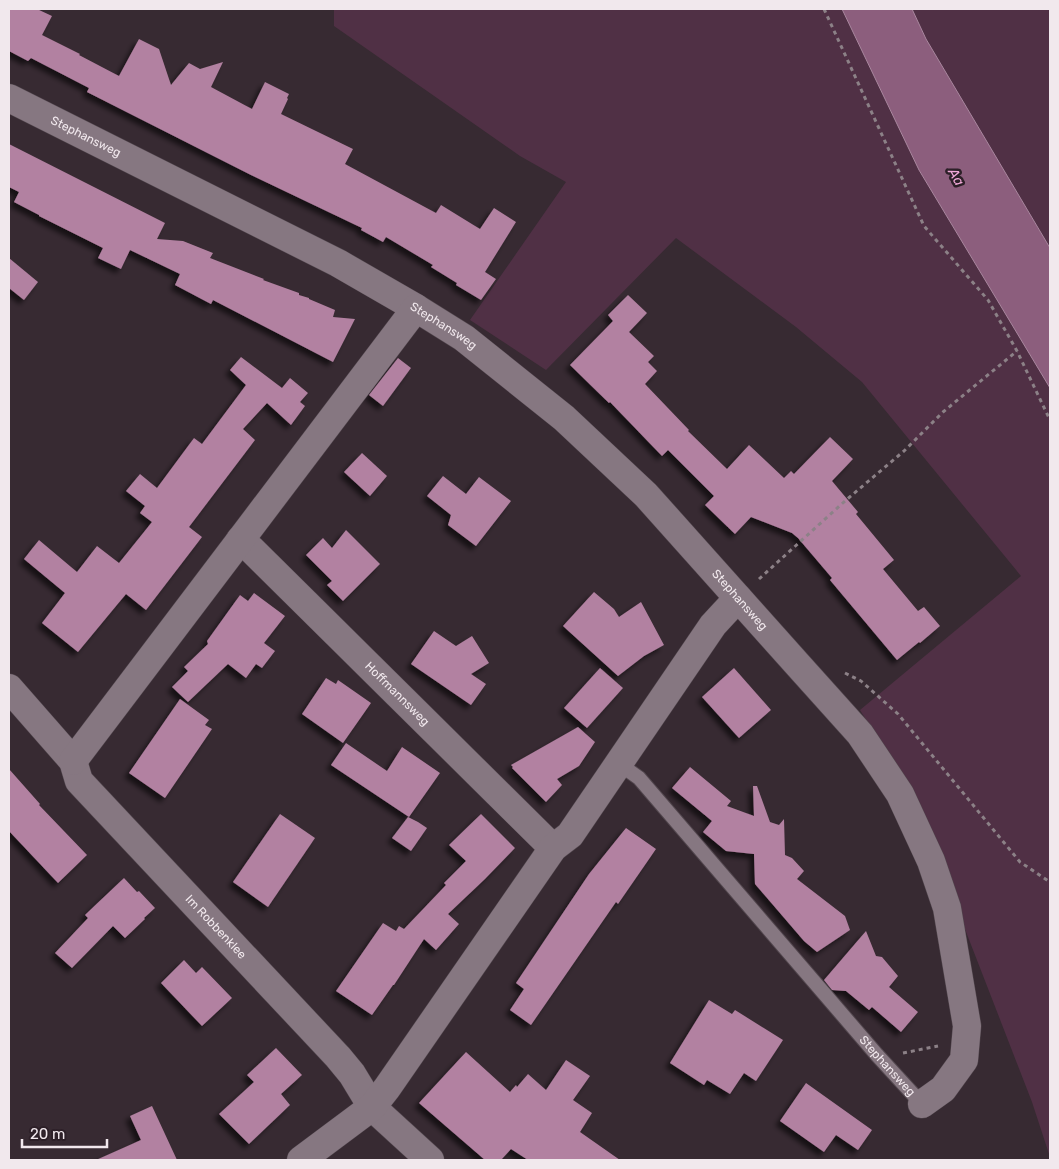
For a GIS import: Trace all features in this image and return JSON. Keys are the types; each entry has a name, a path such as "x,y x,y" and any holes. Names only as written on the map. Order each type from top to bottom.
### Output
{"street":[{"name":"Stephansweg","path":"9,98 338,264 416,308 464,338 564,418 646,495 860,734 900,794 931,861 947,908 968,1026 964,1060 943,1089 922,1104"},
{"path":"73,761 416,308"},
{"name":"Hoffmannsweg","path":"240,540 553,848"},
{"path":"301,1160 372,1107 553,848 570,835 713,625 738,598"},
{"name":"Im Robbenklee","path":"9,688 73,761 79,781 338,1057 352,1074 372,1107 430,1160"}],"lane":[{"name":"Stephansweg","path":"618,763 639,778 877,1055 922,1104"}],"path":[{"path":"824,9 924,226 988,300 1017,351 1050,420"},
{"path":"738,598 845,501 904,451 943,412 1017,351"},
{"path":"841,671 861,681 898,714 1020,862 1050,882"},
{"path":"877,1055 908,1052 943,1045 968,1026"}],"shaded area":[{"path":"334,9 842,9 919,170 1050,388 1050,1157 1032,1102 913,795 860,710 1021,576 862,382 796,327 676,238 546,370 470,320 566,182 520,156 334,26"},
{"path":"912,9 1050,9 1050,248 926,39"}],"water":[{"name":"Aa","path":"842,9 912,9 926,39 1050,248 1050,388 919,170"}],"building":[{"path":"9,9 37,9 52,16 42,35 119,76 139,39 159,49 171,85 189,63 200,69 223,62 211,87 252,109 265,82 289,94 281,114 353,149 345,164 436,213 441,205 480,229 494,208 516,222 485,272 496,279 481,300 431,267 433,265 386,237 383,242 361,230 362,228 251,175 87,92 89,88 31,58 28,61 9,51"},
{"path":"9,144 165,223 157,239 183,241 213,253 210,258 299,293 299,295 335,310 333,317 355,319 333,362 213,300 211,304 175,285 180,274 130,250 121,269 98,258 103,248 14,202 19,192 9,187"},
{"path":"9,258 38,282 24,300 9,288"},
{"path":"628,295 647,313 629,332 654,356 648,362 657,371 645,384 688,431 727,469 749,445 784,478 791,471 794,474 830,437 853,459 832,481 894,560 883,569 918,611 924,607 940,626 897,660 830,580 832,578 798,538 792,533 751,517 735,534 705,505 714,496 668,450 662,456 610,402 570,365 613,321 608,315"},
{"path":"241,357 282,388 290,378 308,393 300,402 305,406 291,425 267,403 243,429 255,440 189,527 202,537 146,610 126,594 78,652 42,623 65,593 24,559 39,540 77,572 97,546 119,563 152,522 140,513 145,506 126,491 140,474 157,488 194,438 202,444 246,385 230,370"},
{"path":"398,358 411,368 383,406 369,395"},
{"path":"362,453 387,476 370,496 344,472"},
{"path":"443,476 466,494 479,477 511,501 476,546 448,525 451,515 427,496"},
{"path":"346,530 380,564 343,601 327,585 332,581 306,555 323,538 332,548"},
{"path":"594,592 614,609 619,617 641,602 664,645 644,656 618,676 563,626"},
{"path":"254,593 285,616 264,643 275,651 262,668 256,664 246,678 228,664 188,702 172,687 188,671 184,667 208,644 207,641 240,595 248,601"},
{"path":"434,631 456,646 472,636 489,663 471,674 486,684 471,705 411,664"},
{"path":"600,668 623,688 587,728 564,708"},
{"path":"734,668 771,710 739,738 702,697"},
{"path":"326,678 336,684 338,680 371,703 343,743 302,714"},
{"path":"180,699 209,720 205,725 212,729 165,798 129,773"},
{"path":"578,727 595,742 579,766 557,779 562,785 546,802 511,765"},
{"path":"346,743 387,771 402,747 440,773 409,817 331,765"},
{"path":"690,767 731,801 727,806 754,816 753,786 757,786 770,822 779,825 784,819 785,855 792,858 804,871 797,879 845,916 850,930 817,952 804,941 755,884 754,854 726,851 703,832 712,821 672,788"},
{"path":"9,769 39,805 87,855 58,883 9,831"},
{"path":"280,814 315,838 268,907 233,882"},
{"path":"481,814 515,848 448,914 459,924 436,950 424,939 372,1015 336,991 383,923 396,931 399,926 404,929 466,861 449,845"},
{"path":"408,817 427,828 411,851 392,838"},
{"path":"626,828 656,849 618,904 616,902 531,1025 510,1010 524,989 516,983 589,874"},
{"path":"124,878 155,908 125,938 113,926 72,968 55,953 88,918 85,915"},
{"path":"866,931 876,956 882,957 898,976 889,987 918,1012 901,1032 872,1007 869,1010 846,991 832,990 824,980"},
{"path":"184,960 196,973 202,967 232,998 202,1026 161,983"},
{"path":"709,1000 732,1014 735,1010 783,1040 756,1081 744,1073 730,1094 707,1080 704,1085 670,1063"},
{"path":"276,1048 302,1075 281,1094 290,1105 249,1144 219,1114 254,1082 247,1075"},
{"path":"466,1052 510,1092 528,1074 546,1090 566,1060 590,1076 573,1100 592,1113 580,1132 620,1160 528,1160 511,1149 501,1160 485,1160 419,1103"},
{"path":"806,1083 872,1130 858,1150 836,1135 824,1152 780,1121"},
{"path":"152,1106 177,1160 96,1160 141,1140 130,1116"}]}
